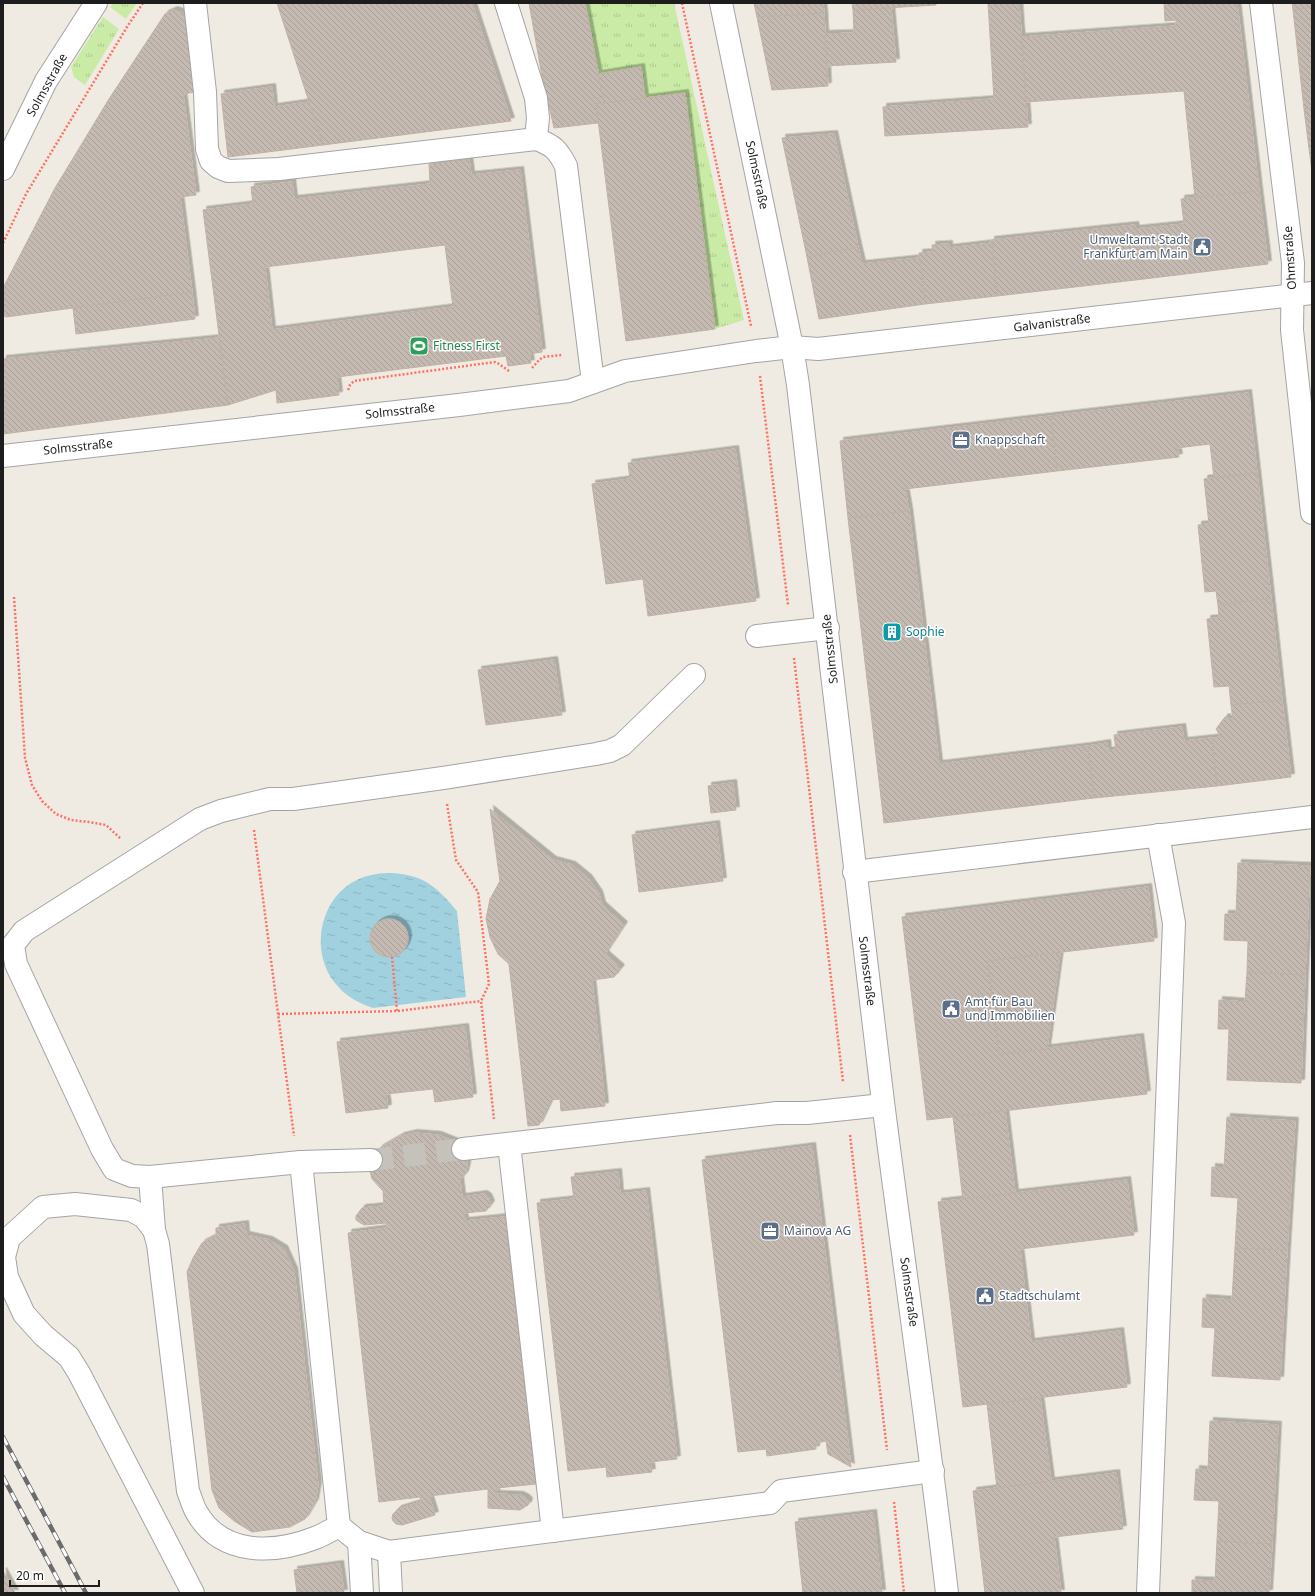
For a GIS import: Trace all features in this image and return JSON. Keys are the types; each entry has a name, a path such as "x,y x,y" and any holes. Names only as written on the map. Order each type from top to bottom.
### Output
{"street":[{"name":"Solmsstraße","path":"3,169 46,81 96,3"},
{"path":"195,3 205,92 207,149 211,161 218,167 228,171 279,169 536,139 550,144 560,153 566,166 593,382"},
{"path":"506,3 536,98 538,118 536,139"},
{"name":"Solmsstraße","path":"721,3 792,347 828,628 854,872 883,1105 933,1471 947,1593"},
{"name":"Ohmstraße","path":"1261,3 1293,263 1302,294 1292,330 1312,514"},
{"name":"Galvanistraße","path":"792,347 818,350 1302,294"},
{"name":"Solmsstraße","path":"3,456 569,391 625,371 792,347"},
{"path":"757,636 828,628"},
{"path":"371,1160 299,1162 150,1177 132,1176 114,1169 102,1149 16,964 13,945 24,931 200,819 221,811 270,799 293,799 443,778 610,751 622,744 694,675"},
{"path":"854,872 1312,817"},
{"path":"1148,1593 1174,923 1158,835"},
{"path":"463,1149 777,1113 807,1113 883,1105"},
{"path":"503,1144 554,1531"},
{"path":"299,1162 339,1526 359,1542 389,1552 770,1503 781,1491 933,1471"},
{"path":"150,1177 154,1230 158,1244 188,1491 196,1513 210,1530 227,1542 246,1548 266,1549 290,1545 314,1538 339,1526"},
{"path":"154,1230 144,1217 131,1210 75,1204 43,1207 9,1238 4,1257 7,1277 24,1314 43,1334 69,1357 79,1373 194,1593"},
{"path":"359,1542 362,1593"},
{"path":"389,1552 391,1593"}],"path":[{"path":"3,243 26,194 143,3"},
{"path":"682,3 756,351 791,632 904,1593"},
{"path":"525,369 532,368 543,357 589,351"},
{"path":"346,395 350,385 354,381 495,362 507,370 512,371"},
{"path":"14,597 24,758 32,785 42,801 56,814 71,820 106,825 118,835 138,858"},
{"path":"443,778 456,860 478,892 489,984 481,1001 503,1144"},
{"path":"251,803 278,1014 299,1162"},
{"path":"392,957 397,1011"},
{"path":"278,1014 397,1011 481,1001"}],"green space":[{"path":"113,3 137,3 126,19 110,7"},
{"path":"585,3 674,3 744,320 715,329 685,93 645,98 640,67 598,74"},
{"path":"103,17 119,29 85,85 74,77 71,67"}],"water":[{"path":"392,873 413,876 429,884 443,895 457,911 466,997 373,1008 362,1004 343,992 327,970 322,955 321,940 327,911 335,898 346,887 359,879 376,874"}],"building":[{"path":"277,3 472,3 511,121 323,145"},
{"path":"529,3 585,3 604,103 596,104 598,123 554,128 550,110 548,110"},
{"path":"754,3 823,3 824,13 757,17"},
{"path":"852,3 936,3 936,5 853,10"},
{"path":"988,3 1019,3 1028,127 885,136 883,107 994,99"},
{"path":"1164,3 1237,3 1259,191 1195,198 1184,91 1026,102 1022,37 1176,26 1176,20 1165,21"},
{"path":"1292,3 1312,3 1312,7 1293,10"},
{"path":"1312,7 1312,108 1304,109 1293,10"},
{"path":"891,8 896,62 827,66 825,34 854,33 853,10"},
{"path":"174,10 183,13 185,18 195,92 183,94 196,195 180,197 192,292 6,317 3,315 3,288 55,188 109,99 165,14"},
{"path":"824,13 828,86 772,90 757,17"},
{"path":"641,67 645,98 604,103 598,74"},
{"path":"272,87 274,107 309,102 323,145 228,157 221,94"},
{"path":"685,93 715,329 626,341 596,104"},
{"path":"1312,108 1312,172 1304,109"},
{"path":"834,134 858,247 807,257 782,138"},
{"path":"469,159 471,175 520,170 542,352 529,354 531,363 508,366 506,356 337,377 339,395 277,403 276,390 228,405 203,210 253,204 251,187 292,182 294,199 430,184 429,164","holes":["445,245 453,307 272,330 265,267"]},
{"name":"Umweltamt Stadt Frankfurt am Main","path":"1259,191 1268,264 1144,279 1135,229 1184,224 1181,199"},
{"path":"1135,225 1144,279 997,296 991,240"},
{"path":"992,243 997,296 925,304 919,253 933,252 932,245 949,244 949,248"},
{"path":"858,247 862,264 920,258 925,304 819,319 807,257"},
{"path":"192,292 195,319 76,334 73,308"},
{"path":"219,338 228,405 3,434 3,359"},
{"path":"1248,393 1257,473 1214,478 1210,444 1177,448 1179,457 1057,471 1051,416"},
{"path":"1051,416 1057,471 905,489 909,511 848,518 840,441"},
{"path":"735,449 756,601 648,616 643,579 606,584 592,484 630,479 628,463"},
{"path":"1257,473 1271,598 1218,605 1216,591 1205,592 1198,525 1209,524 1204,479"},
{"name":"Sophie","path":"909,511 939,764 1088,746 1094,798 884,823 848,518"},
{"path":"1271,598 1282,700 1231,705 1229,686 1214,687 1207,619 1219,618 1218,605"},
{"path":"554,660 562,715 486,725 478,670"},
{"path":"1282,700 1291,777 1217,786 1212,738 1221,737 1216,729 1225,717 1233,720 1231,705"},
{"path":"1182,727 1184,741 1212,738 1217,786 1094,798 1088,746 1107,743 1108,751 1116,750 1114,735"},
{"path":"733,783 736,810 711,813 708,786"},
{"path":"490,809 553,860 572,865 588,878 599,894 602,905 624,925 605,954 621,968 614,977 592,980 605,1106 561,1111 560,1099 551,1100 539,1125 528,1126 509,964 498,954 490,937 486,919 490,899 500,881"},
{"path":"716,824 723,881 639,892 632,835"},
{"path":"1238,863 1310,866 1305,975 1247,972 1248,941 1224,940 1225,914 1236,914"},
{"path":"1148,887 1154,941 988,961 999,1054 1140,1037 1147,1094 927,1120 902,917"},
{"path":"385,919 393,919 403,924 407,931 407,945 403,952 393,957 385,957 375,952 373,949 370,942 370,934 375,924 378,922"},
{"path":"1060,953 1047,1049 999,1054 988,961"},
{"path":"1247,972 1305,975 1301,1083 1227,1080 1229,1029 1218,1029 1219,1000 1245,1002"},
{"path":"465,1027 473,1097 435,1102 433,1089 386,1094 388,1108 346,1113 337,1042"},
{"path":"1005,1111 1015,1193 963,1200 953,1117"},
{"path":"1227,1117 1295,1121 1287,1250 1235,1248 1238,1198 1211,1196 1212,1167 1224,1168"},
{"path":"414,1133 438,1135 458,1143 467,1158 465,1174 460,1180 462,1197 484,1194 488,1197 491,1204 486,1211 464,1213 465,1221 505,1217 536,1484 497,1488 496,1494 520,1495 526,1498 529,1501 528,1505 520,1510 488,1508 488,1489 429,1496 435,1515 402,1525 396,1524 393,1521 393,1514 398,1509 421,1502 420,1497 379,1502 348,1233 387,1228 386,1223 364,1225 356,1220 356,1216 362,1208 384,1206 383,1191 372,1179 370,1163 380,1148 401,1136"},
{"path":"812,1146 851,1467 828,1454 826,1441 816,1443 816,1449 767,1456 766,1449 738,1452 702,1160"},
{"path":"618,1172 620,1194 646,1191 677,1459 650,1462 652,1472 607,1477 606,1467 568,1471 537,1203 574,1199 571,1177"},
{"path":"1127,1180 1134,1235 1020,1249 1031,1342 1120,1331 1127,1387 963,1407 938,1202"},
{"path":"245,1224 246,1235 269,1240 284,1249 294,1271 318,1485 315,1502 305,1519 290,1527 252,1532 234,1521 219,1508 212,1490 187,1272 202,1243 216,1236 216,1228"},
{"path":"1235,1248 1287,1250 1280,1380 1212,1376 1215,1328 1202,1327 1203,1298 1232,1300"},
{"path":"1040,1398 1051,1481 997,1488 987,1404"},
{"path":"1210,1421 1278,1425 1272,1544 1217,1541 1219,1501 1194,1500 1196,1469 1208,1470"},
{"path":"1116,1473 1123,1529 1054,1537 1061,1593 985,1593 973,1491"},
{"path":"873,1513 882,1593 803,1593 795,1522"},
{"path":"1217,1541 1272,1544 1269,1593 1192,1593 1192,1580 1215,1581"},
{"path":"340,1564 344,1593 297,1593 294,1570"},
{"path":"3,1571 15,1593 3,1593"}],"tunnel":[{"path":"371,1160 463,1149"}],"railway":[{"path":"3,1437 86,1593"},
{"path":"3,1477 65,1593"}],"place":[{"name":"Umweltamt Stadt Frankfurt am Main","path":"1202,247"},
{"name":"Fitness First","path":"419,346"},
{"name":"Knappschaft","path":"961,440"},
{"name":"Sophie","path":"892,632"},
{"name":"Amt für Bau und Immobilien","path":"951,1009"},
{"name":"Mainova AG","path":"770,1231"},
{"name":"Stadtschulamt","path":"985,1296"}]}
